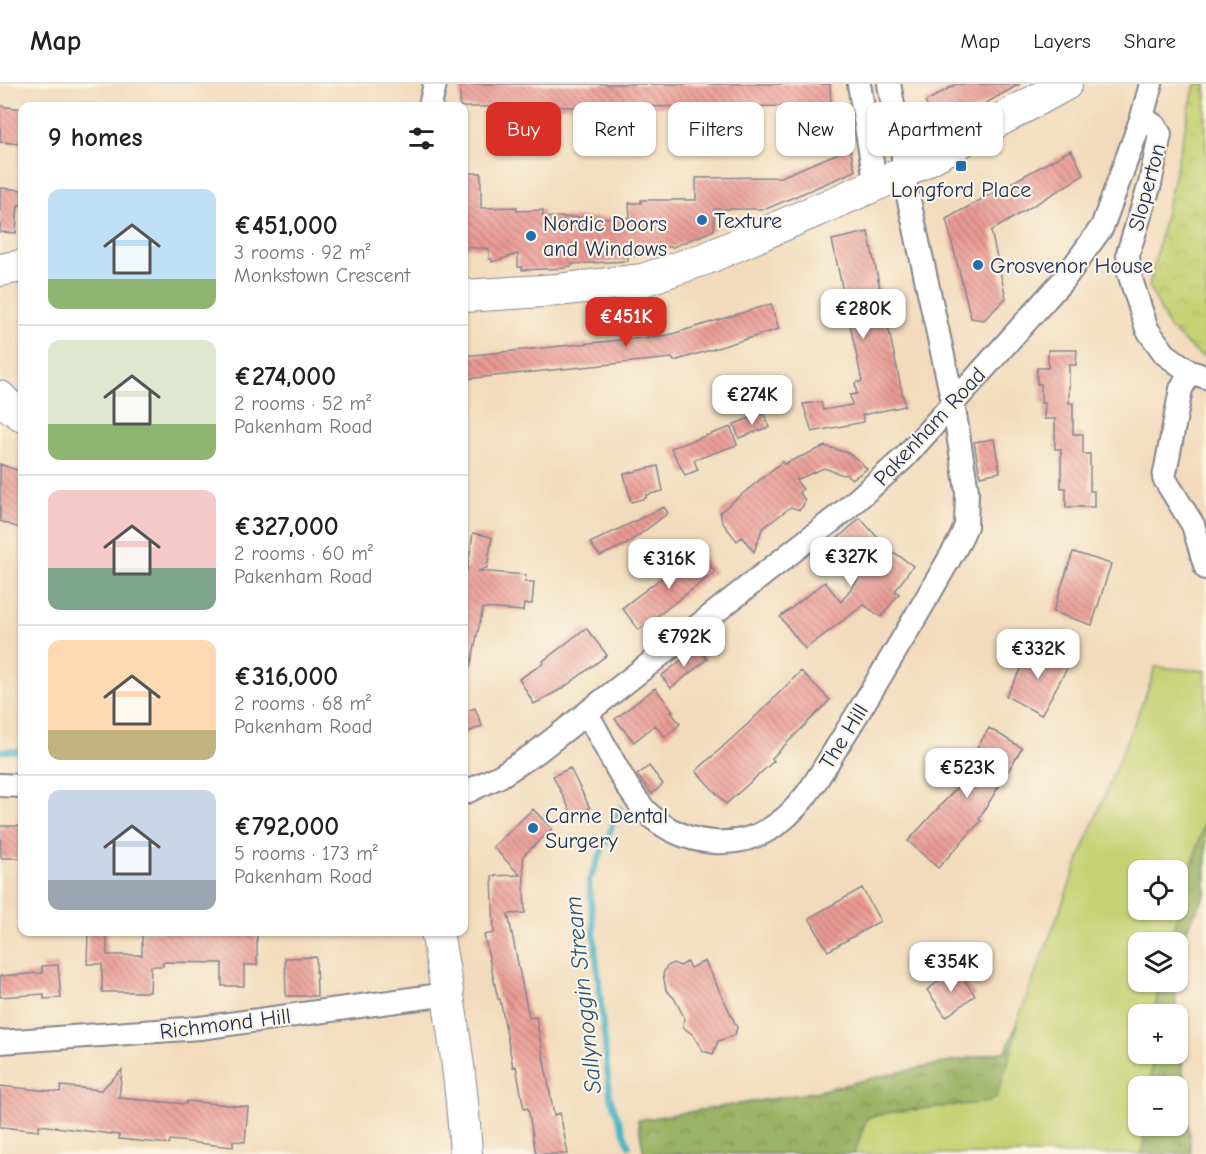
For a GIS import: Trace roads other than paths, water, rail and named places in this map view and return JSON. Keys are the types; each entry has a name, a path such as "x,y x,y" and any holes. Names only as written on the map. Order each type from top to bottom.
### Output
{"main road":[{"path":"468,296 558,290 643,280 707,258 890,180 1066,84"},
{"path":"0,270 18,267"},
{"path":"0,397 18,411"},
{"path":"438,936 448,994 464,1118 466,1154"}],"street":[{"path":"431,102 435,84"},
{"path":"859,84 890,180"},
{"path":"889,84 903,155 890,180"},
{"name":"Pakenham Road","path":"468,791 500,776 537,752 843,512 904,458 1065,278 1102,227 1152,84"},
{"name":"Sloperton","path":"1142,117 1155,126 1160,134 1150,184 1128,253 1129,273 1147,329 1165,354 1198,374"},
{"name":"The Hill","path":"585,715 593,724 630,791 657,821 679,833 704,842 733,843 770,829 800,806 959,542 966,526 967,491 953,402 890,180"},
{"path":"1198,374 1180,389 1164,477 1193,525 1206,568"},
{"path":"0,785 18,786"},
{"name":"Richmond Hill","path":"0,1042 200,1028 448,994"}],"waterway":[{"path":"0,751 16,751"},
{"name":"Sallynoggin Stream","path":"620,808 589,881 610,1097 629,1146"}],"place":[{"name":"Longford Place","path":"961,166"},
{"name":"Texture","path":"702,220"},
{"name":"Nordic Doors and Windows","path":"531,236"},
{"name":"Grosvenor House","path":"978,265"},
{"name":"Carne Dental Surgery","path":"533,828"}]}
